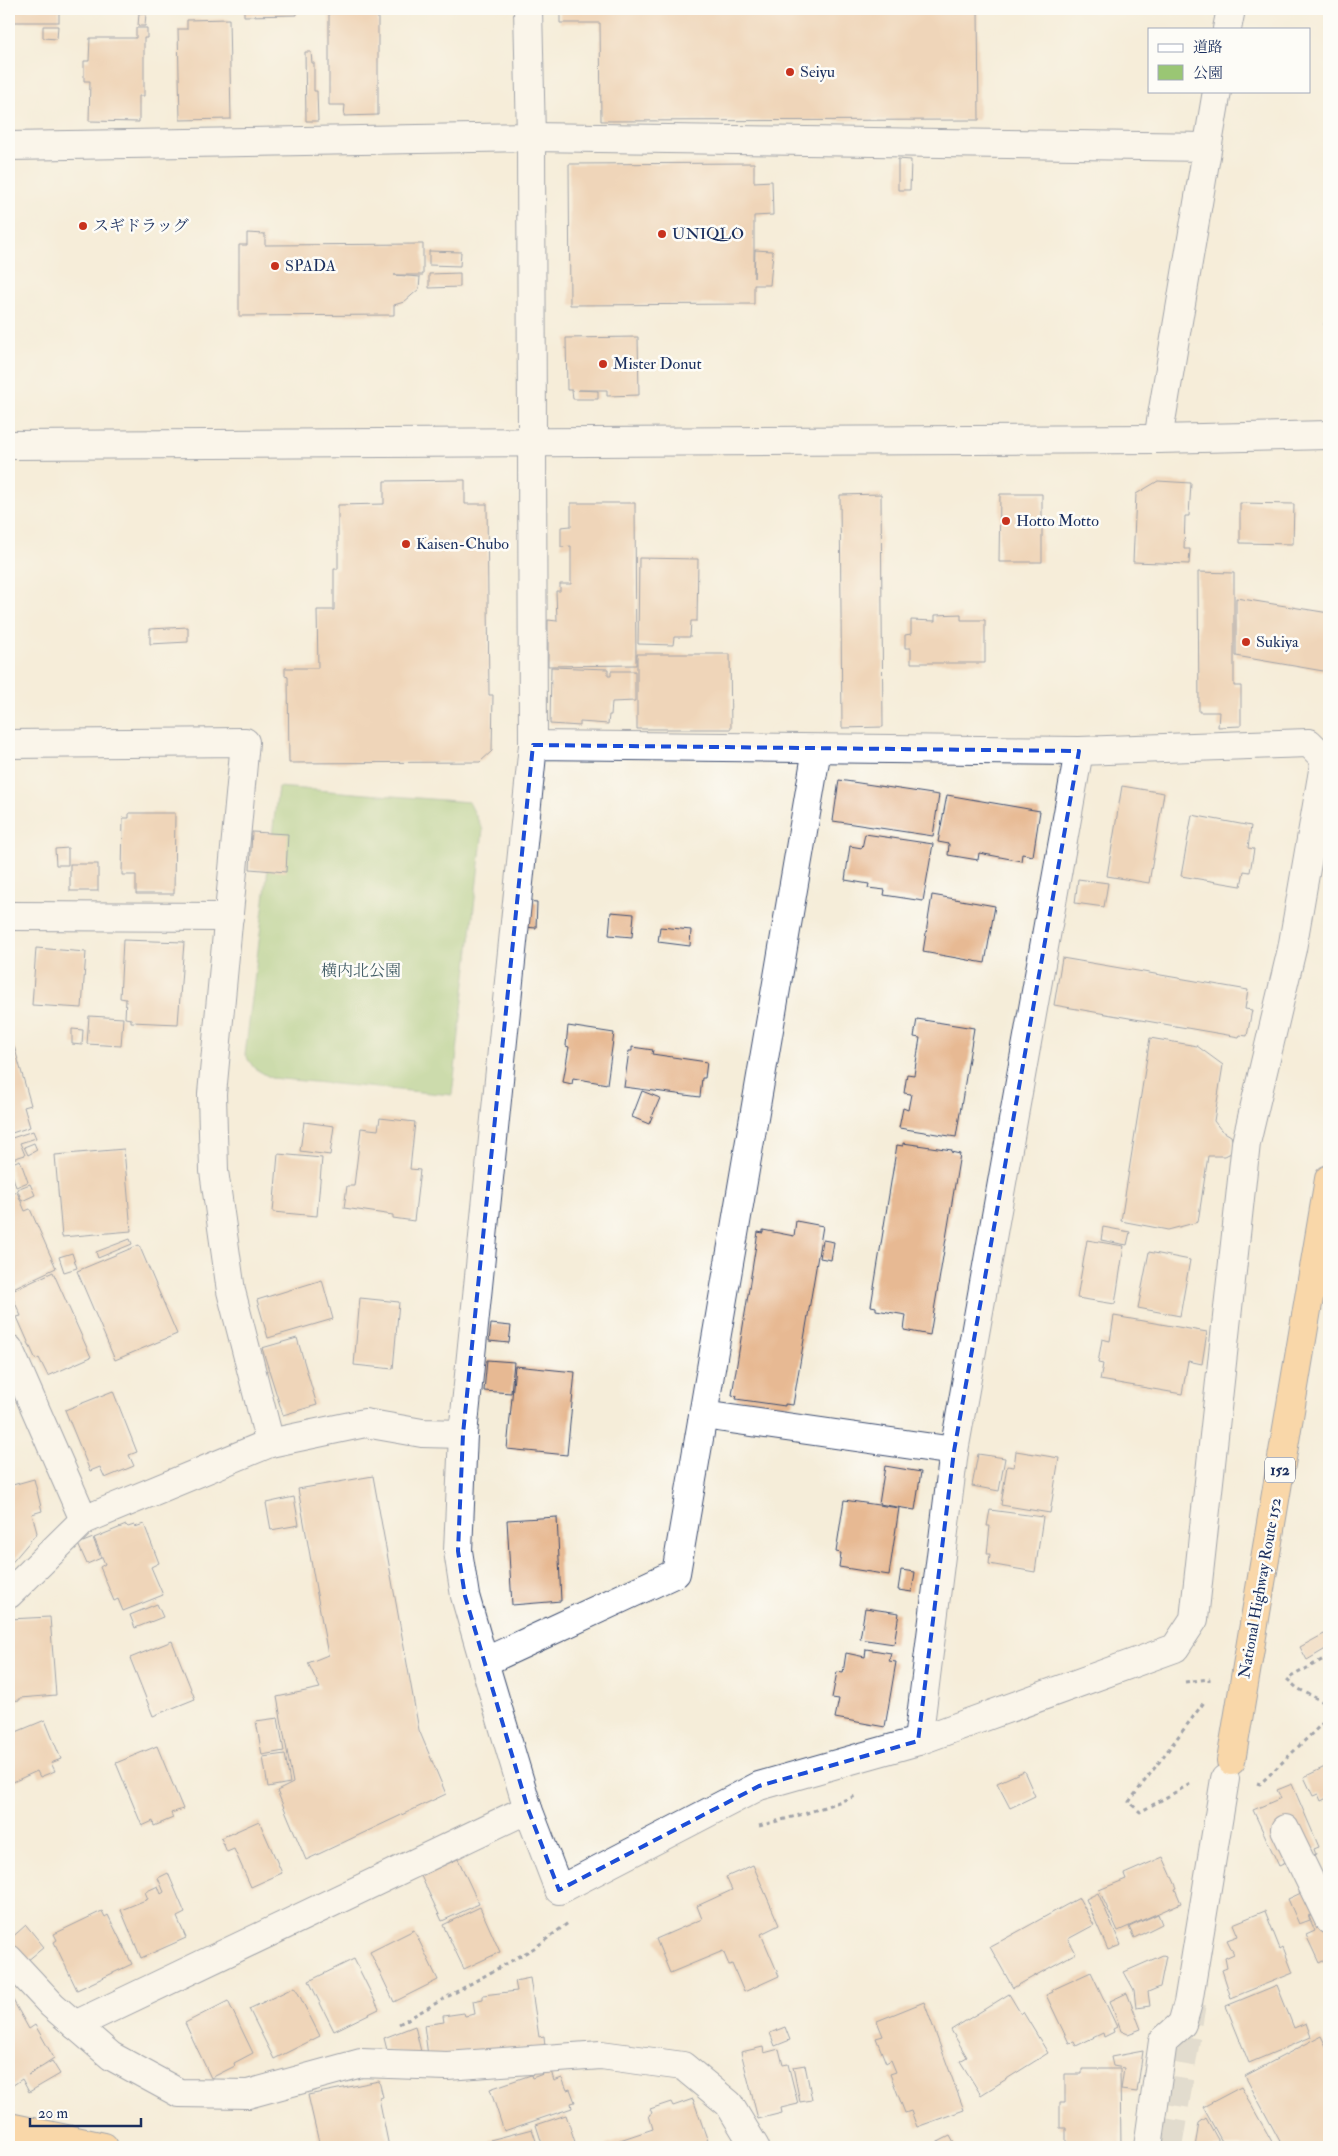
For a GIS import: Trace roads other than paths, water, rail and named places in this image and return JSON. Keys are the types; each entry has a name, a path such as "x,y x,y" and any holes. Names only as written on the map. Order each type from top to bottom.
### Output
{"highway":[{"name":"National Highway Route 152","path":"1228,1770 1329,1179"},
{"path":"9,2127 104,2147"}],"street":[{"path":"528,9 531,137 532,745 463,1434 458,1551 465,1596 484,1662 528,1809 559,1890 759,1786 918,1742 1175,1648 1194,1619 1246,1143 1292,949 1325,760 1309,743 1079,751 532,745"},
{"path":"1227,28 1231,9"},
{"path":"1158,439 1217,92"},
{"path":"9,146 531,137 1208,148"},
{"path":"9,445 1158,439 1329,435"},
{"path":"9,744 245,742 212,1094 214,1171 231,1291 270,1443"},
{"path":"484,1662 676,1573 817,749"},
{"path":"918,1742 954,1451 1079,751"},
{"path":"9,916 229,917"},
{"path":"9,1348 84,1520"},
{"path":"704,1415 954,1451"},
{"path":"9,1594 84,1520 270,1443 365,1423 422,1433 463,1434"},
{"path":"1148,2147 1163,2041 1182,2024 1188,2003 1228,1770"},
{"path":"75,2025 528,1809"},
{"path":"1285,1829 1329,1920"},
{"path":"9,1959 52,2005 110,2056 179,2093 248,2094 361,2063 447,2066 601,2055 683,2066 729,2104 755,2147"}],"tunnel":[{"path":"1168,2147 1192,2003"}],"place":[{"name":"Seiyu","path":"790,72"},
{"name":"スギドラッグ","path":"83,226"},
{"name":"UNIQLO","path":"662,234"},
{"name":"SPADA","path":"275,266"},
{"name":"Mister Donut","path":"603,364"},
{"name":"Hotto Motto","path":"1006,521"},
{"name":"Kaisen-Chubo","path":"406,544"},
{"name":"Sukiya","path":"1246,642"}],"park label":[{"name":"横内北公園","path":"361,971"}]}
